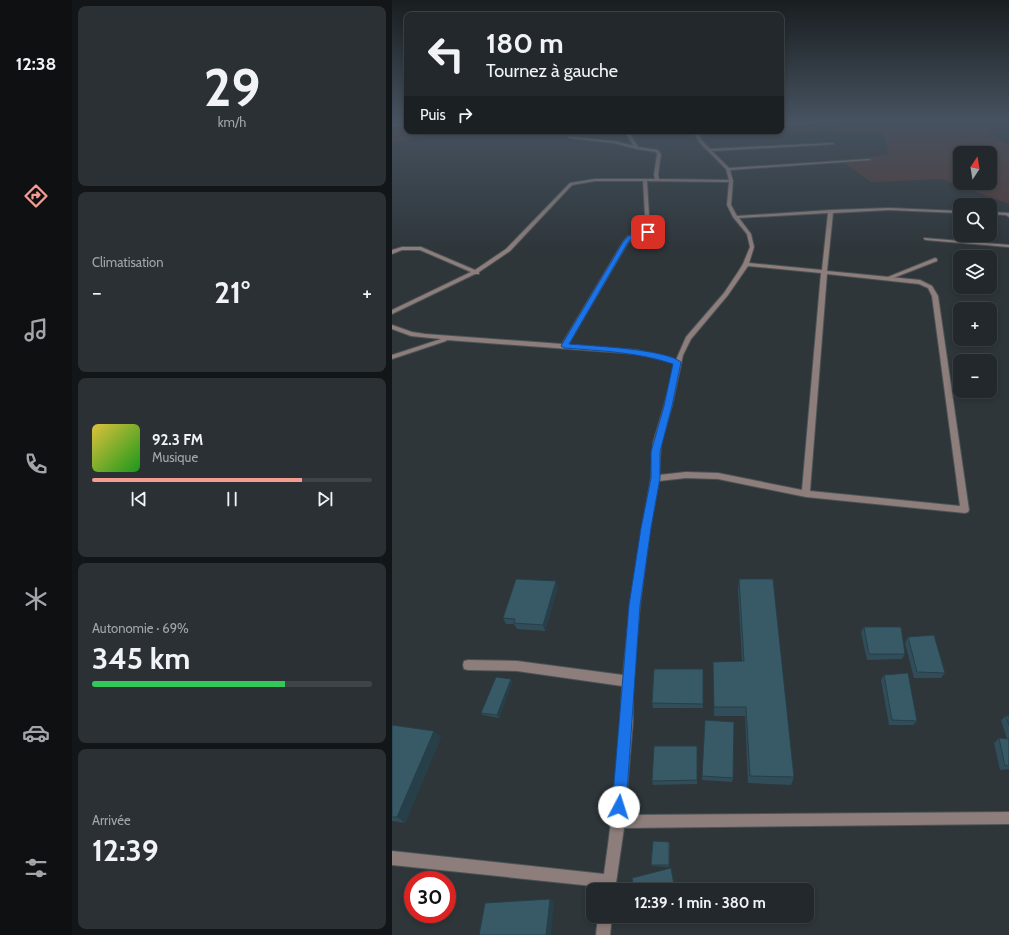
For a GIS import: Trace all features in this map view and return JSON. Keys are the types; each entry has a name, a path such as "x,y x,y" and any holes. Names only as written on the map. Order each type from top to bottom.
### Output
{"street":[{"path":"657,180 658,163"},
{"path":"609,883 618,822 635,605 655,478 656,452 668,406 677,362 688,338 726,294 746,264 751,251 752,240 729,205 731,181 728,169 722,163"},
{"path":"728,169 828,163"},
{"path":"392,312 476,273 508,250 571,184 595,180 731,181"},
{"path":"564,346 625,243 630,238 648,232 645,180"},
{"path":"735,216 889,209 953,212"},
{"path":"806,494 824,273 831,211"},
{"path":"997,213 1008,214 1009,216"},
{"path":"926,239 1009,246"},
{"path":"392,252 407,248 421,248 476,273"},
{"path":"886,279 935,260"},
{"path":"655,478 686,475 718,476 806,494 965,510 935,296 930,287 920,282 746,264"},
{"path":"392,327 411,334 449,338 637,352 677,362"},
{"path":"392,357 449,338"},
{"path":"468,665 517,666 628,681"},
{"path":"618,822 1009,818"},
{"path":"392,858 586,883"},
{"path":"603,935 604,923"}],"shaded area":[{"path":"844,163 953,163 953,183 942,179 871,182"},
{"path":"997,163 1009,163 1009,204 997,200 997,198 993,198 971,190 997,190"}],"building":[{"path":"516,579 556,581 543,625 514,623 515,619 503,618"},
{"path":"739,579 773,579 794,777 750,776 746,707 714,707 713,662 744,661"},
{"path":"864,627 901,627 905,654 869,654"},
{"path":"934,635 945,673 917,672 908,637"},
{"path":"654,669 703,669 703,704 652,703"},
{"path":"908,673 917,721 892,720 884,675"},
{"path":"496,677 511,679 497,715 481,713"},
{"path":"1006,716 1009,716 1009,725"},
{"path":"705,720 734,722 733,778 702,776"},
{"path":"392,725 434,731 397,817 392,817"},
{"path":"999,738 1009,739 1009,765 1005,766"},
{"path":"654,746 697,746 697,780 652,781"},
{"path":"653,841 669,842 669,865 651,865"},
{"path":"671,868 674,883 633,883 632,878"},
{"path":"550,899 546,935 479,935 485,903"}],"route":[{"path":"619,807 635,605 656,472 656,452 668,406 677,362 637,352 564,346 625,243 630,238 648,232"}]}
